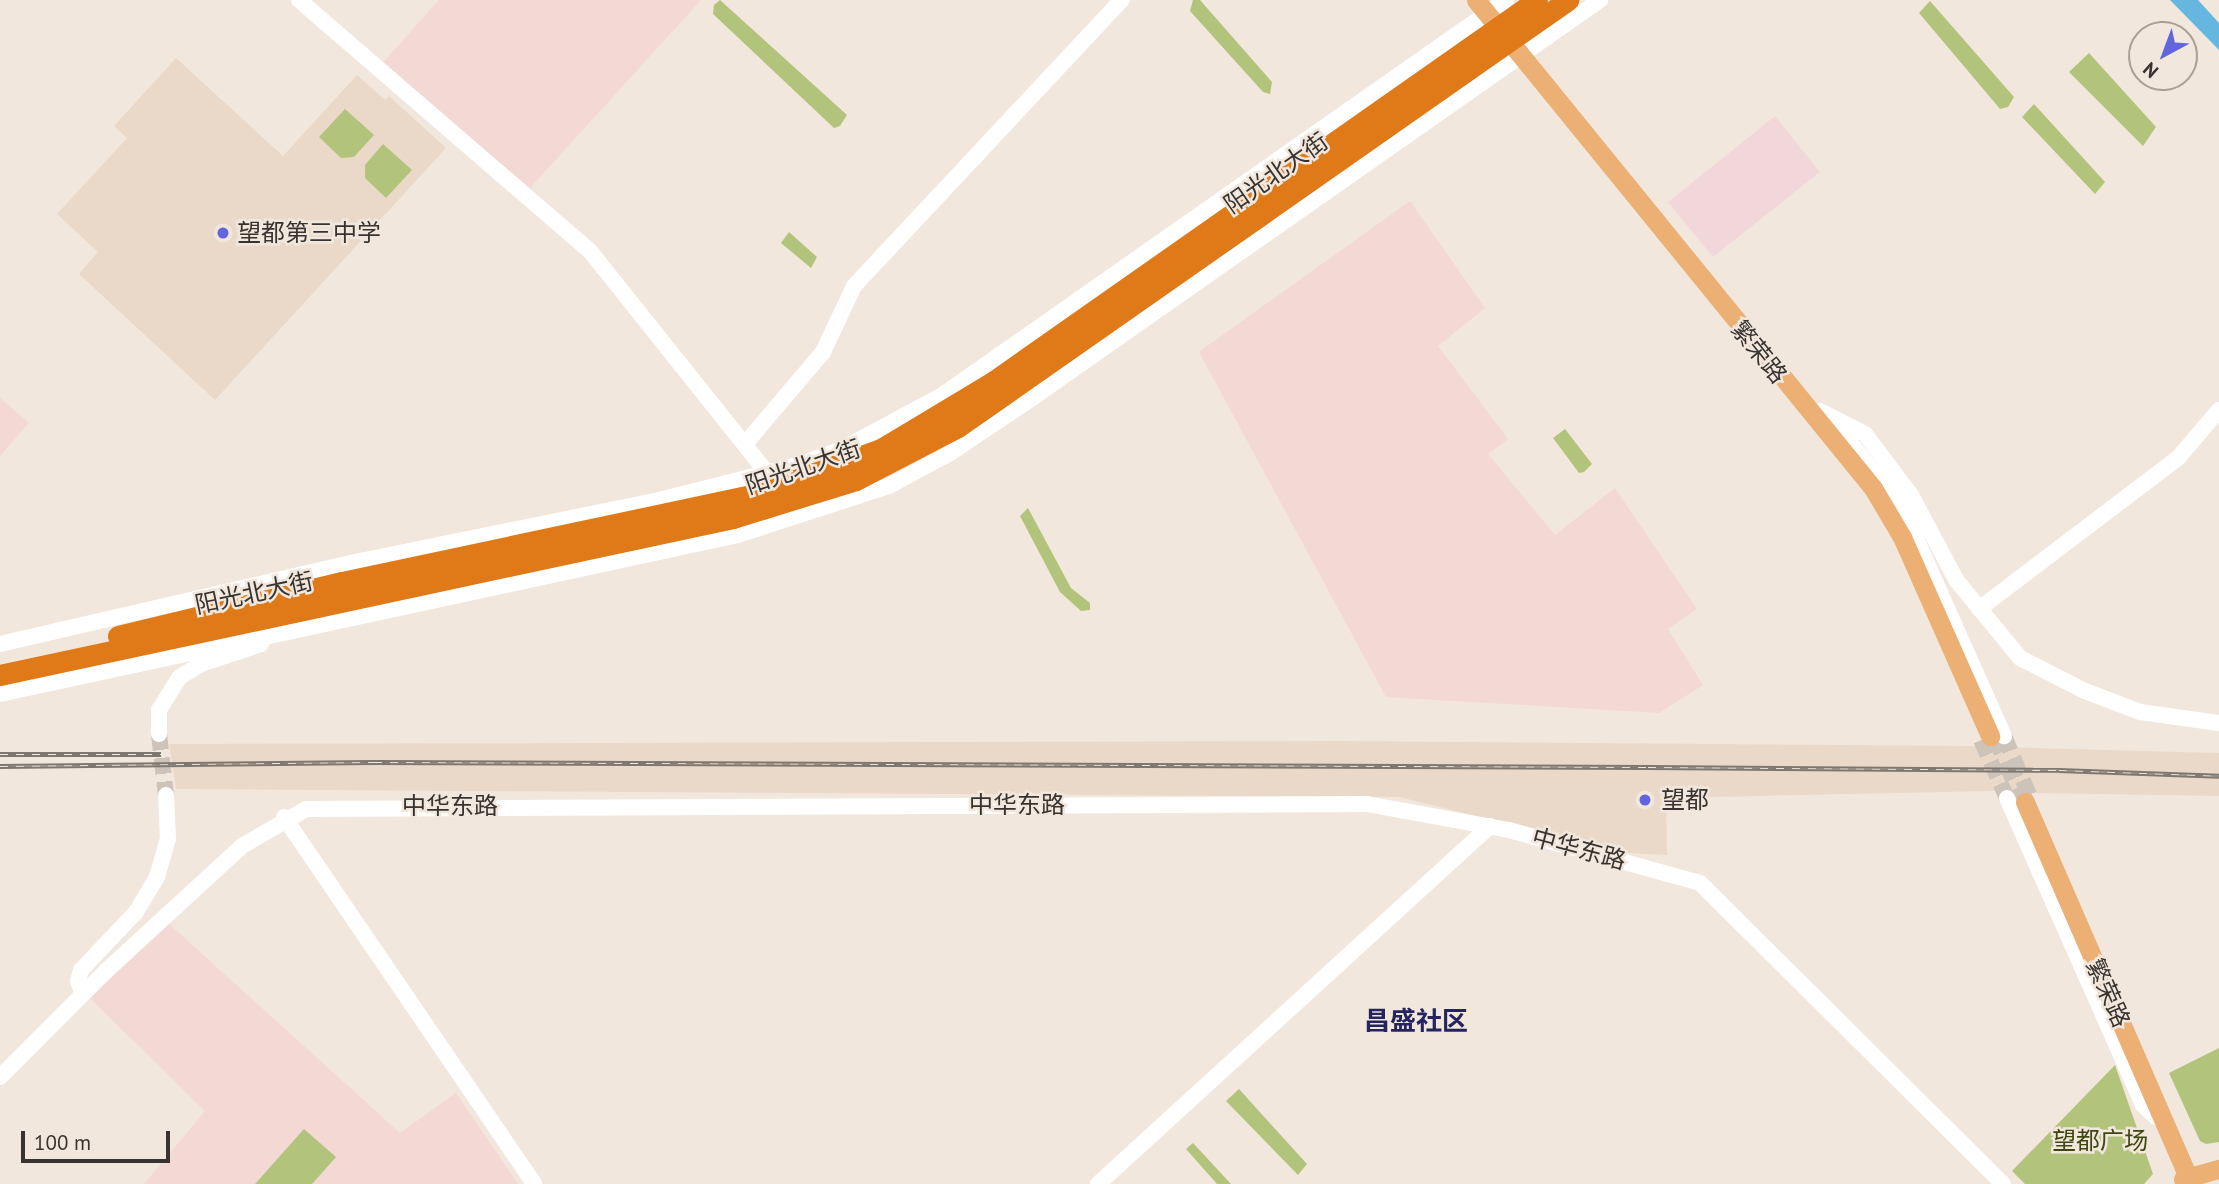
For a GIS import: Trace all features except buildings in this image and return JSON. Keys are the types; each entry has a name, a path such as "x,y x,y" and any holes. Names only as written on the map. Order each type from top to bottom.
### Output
{"highway":[{"path":"1503,23 1537,0"},
{"path":"1503,23 1568,0"},
{"name":"阳光北大街","path":"0,662 772,480 870,454 948,411 1503,23"},
{"name":"阳光北大街","path":"0,675 271,626 761,511 889,465 1004,395 1503,23"}],"main road":[{"name":"繁荣路","path":"1503,23 1820,411 1901,523 1992,736 1896,526 1873,488 1835,444 1503,23"},
{"name":"繁荣路","path":"2020,800 2158,1115 2184,1182"},
{"path":"2184,1182 2219,1169"},
{"path":"2207,1184 2219,1181"}],"street":[{"path":"745,444 823,352 854,286 1122,0"},
{"path":"1503,23 1600,0"},
{"path":"0,644 772,480 590,251 307,3"},
{"path":"1979,609 2178,458 2219,410"},
{"path":"1820,411 1865,434 1911,495 1957,581 2012,651 2034,667 2140,712 2219,723"},
{"path":"0,694 271,626"},
{"path":"159,734 159,710 180,677 201,664 250,650 271,626"},
{"path":"83,993 78,981 81,970 136,912 157,877 168,839 166,795"},
{"name":"中华东路","path":"0,1077 83,993 225,861 284,817 322,807 1367,804 1490,826 1700,884 2003,1184"},
{"path":"284,817 534,1184"},
{"path":"1098,1184 1490,826"}],"shaded area":[{"path":"439,0 701,0 530,188 380,66"},
{"name":"望都第三中学","path":"176,58 283,156 357,75 385,100 389,96 446,148 215,400 79,274 98,252 57,214 127,138 114,126"},
{"path":"1775,116 1820,172 1713,257 1668,202"},
{"path":"1410,201 1485,308 1438,346 1508,439 1488,454 1555,535 1615,488 1697,609 1668,629 1703,685 1659,713 1386,697 1199,352"},
{"path":"0,398 29,423 0,456"},
{"path":"1339,741 1963,746 2219,753 2219,796 2033,793 1999,796 1995,791 1666,798 1667,855 1626,853 1399,797 176,789 169,744"},
{"path":"168,923 400,1133 456,1093 518,1184 144,1184 205,1111 90,998"}],"green space":[{"path":"720,0 847,115 840,126 834,128 713,14 714,5"},
{"path":"1193,0 1200,0 1272,82 1270,94 1263,92 1190,11"},
{"path":"1930,1 2014,97 2008,107 2000,109 1919,13"},
{"path":"2089,53 2156,127 2143,146 2069,72"},
{"path":"2034,104 2105,182 2095,194 2022,117"},
{"path":"345,109 374,135 354,157 341,158 319,137"},
{"path":"383,144 412,170 386,198 365,178 365,165"},
{"path":"789,232 817,257 811,268 781,243"},
{"path":"1565,429 1592,464 1584,472 1579,473 1553,438"},
{"path":"1028,508 1071,588 1090,603 1090,610 1081,611 1060,592 1020,516"},
{"path":"2219,1048 2219,1142 2206,1144 2200,1141 2169,1073"},
{"name":"望都广场","path":"2115,1065 2153,1174 2144,1184 2025,1184 2012,1171"},
{"path":"1239,1089 1307,1164 1298,1175 1226,1101"},
{"path":"304,1129 336,1157 312,1184 255,1184"},
{"path":"1193,1143 1231,1184 1217,1184 1186,1149"}],"water":[{"path":"2170,0 2198,0 2219,23 2219,50 2198,29 2198,21 2191,21"}],"tunnel":[{"path":"159,734 166,795"},
{"path":"1995,734 2025,802"},
{"path":"2004,736 2029,795"},
{"path":"1981,740 2007,798"}],"railway":[{"path":"0,754 161,754"},
{"path":"0,766 374,762 1648,767 2059,770 2219,776"}],"place":[{"name":"望都第三中学","path":"223,233"},
{"name":"望都","path":"1645,800"}],"district":[{"name":"昌盛社区","path":"1416,1021"}]}
